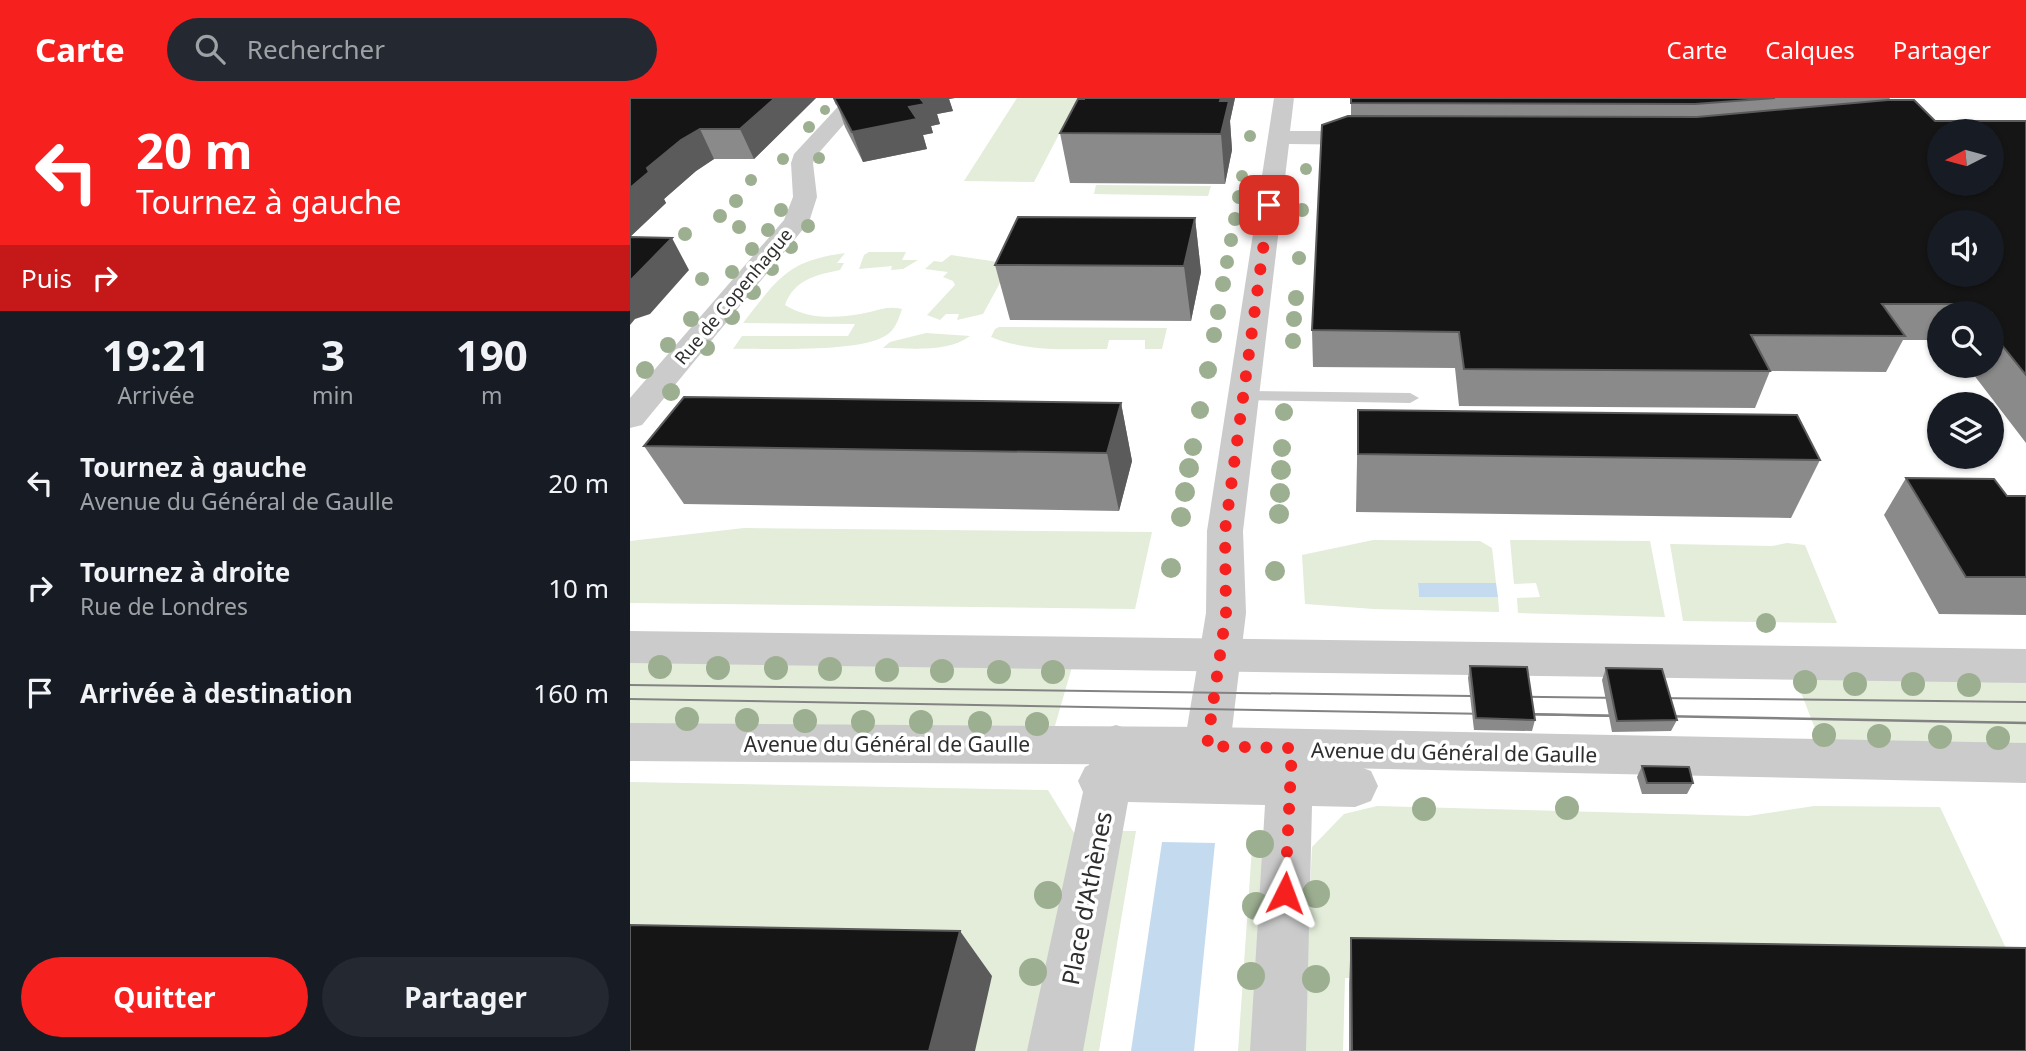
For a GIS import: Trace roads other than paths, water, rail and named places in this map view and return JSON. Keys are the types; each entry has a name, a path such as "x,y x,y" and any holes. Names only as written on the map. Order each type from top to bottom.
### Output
{"street":[{"name":"Rue de Copenhague","path":"630,418 796,222 805,197 802,163 805,154 857,98"},
{"path":"1207,746 1226,613 1225,531 1284,98"},
{"path":"1278,137 1398,138"},
{"path":"630,647 2026,666"},
{"name":"Avenue du Général de Gaulle","path":"630,742 1109,769 1207,746 1291,767 2026,763"},
{"path":"1278,1051 1291,767"},
{"path":"1109,769 1291,767 1355,786"},
{"name":"Place d'Athènes","path":"1055,1051 1109,769"}],"lane":[{"path":"1243,396 1410,398"}],"water":[{"path":"1418,583 1496,583 1498,597 1419,597"},
{"path":"1162,842 1215,843 1194,1051 1131,1051"}],"tram line":[{"path":"630,685 1624,698"},
{"path":"1652,698 2026,702"},
{"path":"630,699 1491,714"},
{"path":"1515,714 1618,716"},
{"path":"1520,714 1627,716"},
{"path":"1655,716 2026,723"}]}
